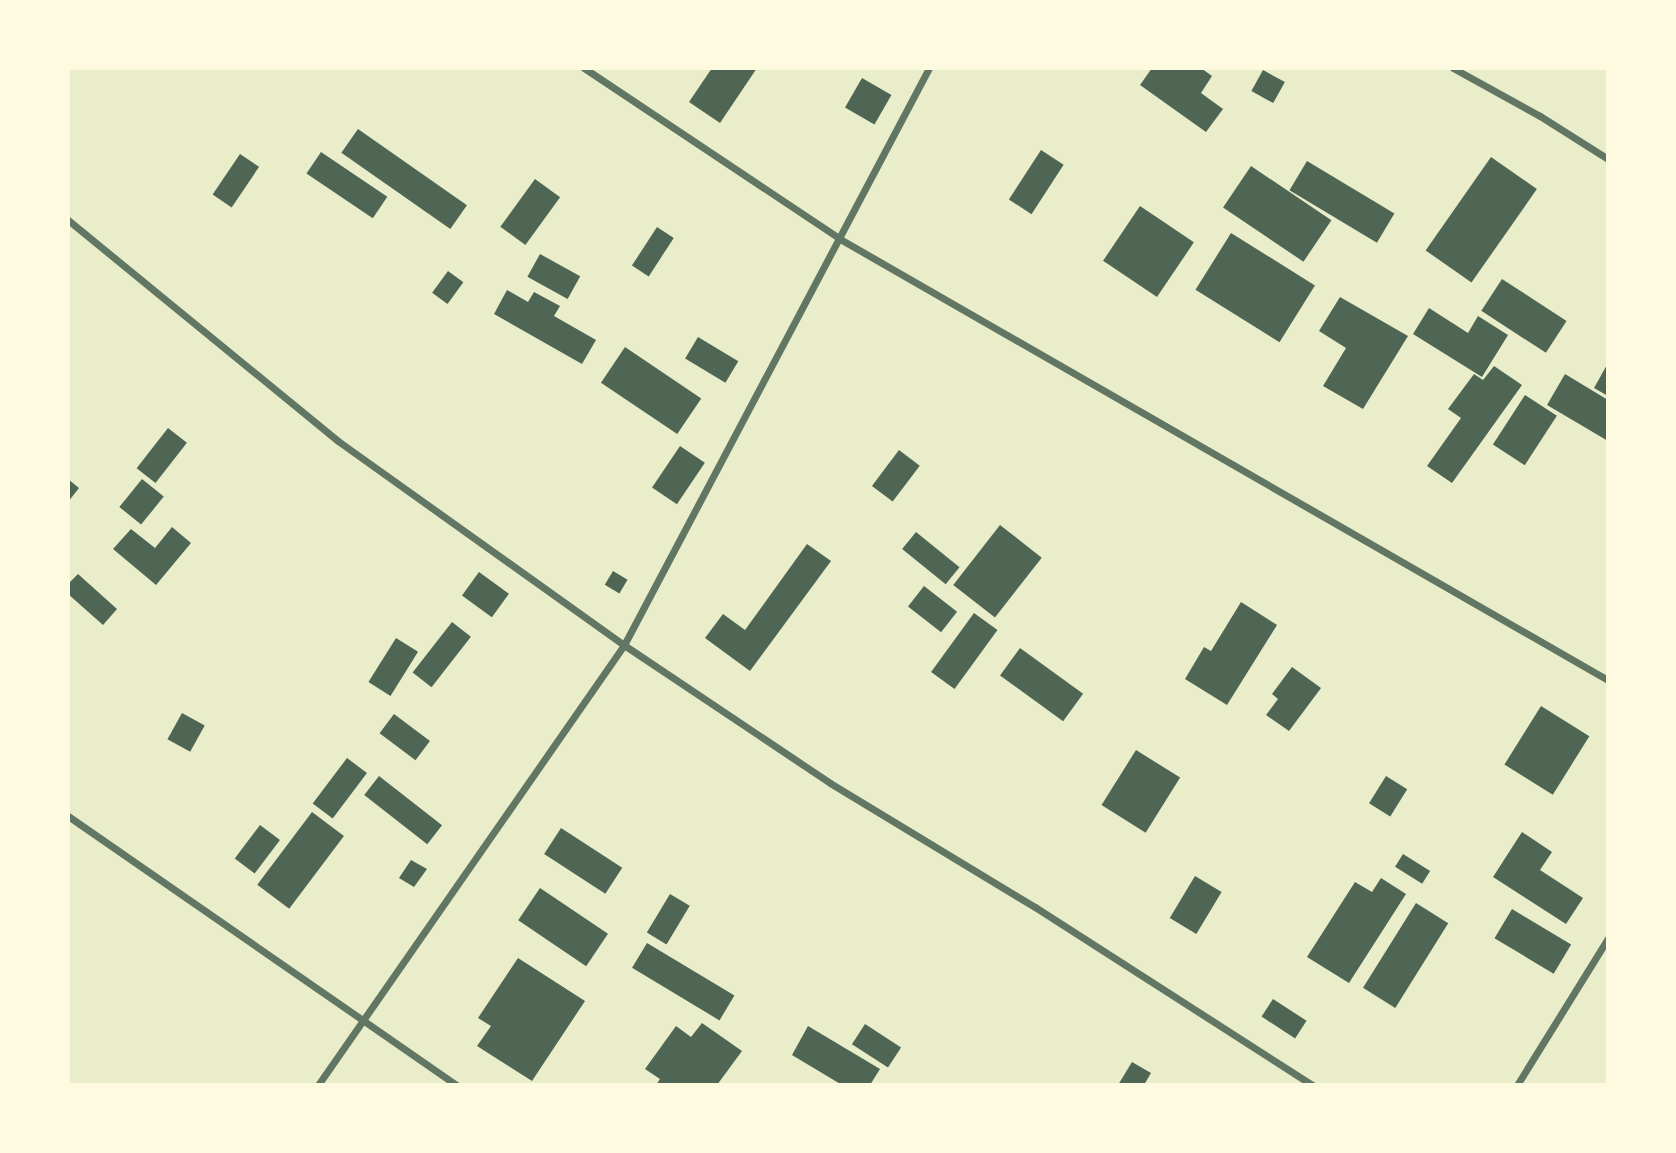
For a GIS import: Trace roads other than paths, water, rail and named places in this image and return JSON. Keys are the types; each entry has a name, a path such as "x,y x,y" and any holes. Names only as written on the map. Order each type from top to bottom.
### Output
{"street":[{"path":"584,68 840,239 1608,680"},
{"path":"318,1085 624,645 929,68"},
{"path":"1453,68 1540,116 1608,159"},
{"path":"68,220 338,441 624,645 830,783 1035,907 1312,1085"},
{"path":"68,816 362,1022 457,1085"},
{"path":"1517,1085 1608,938"}]}
